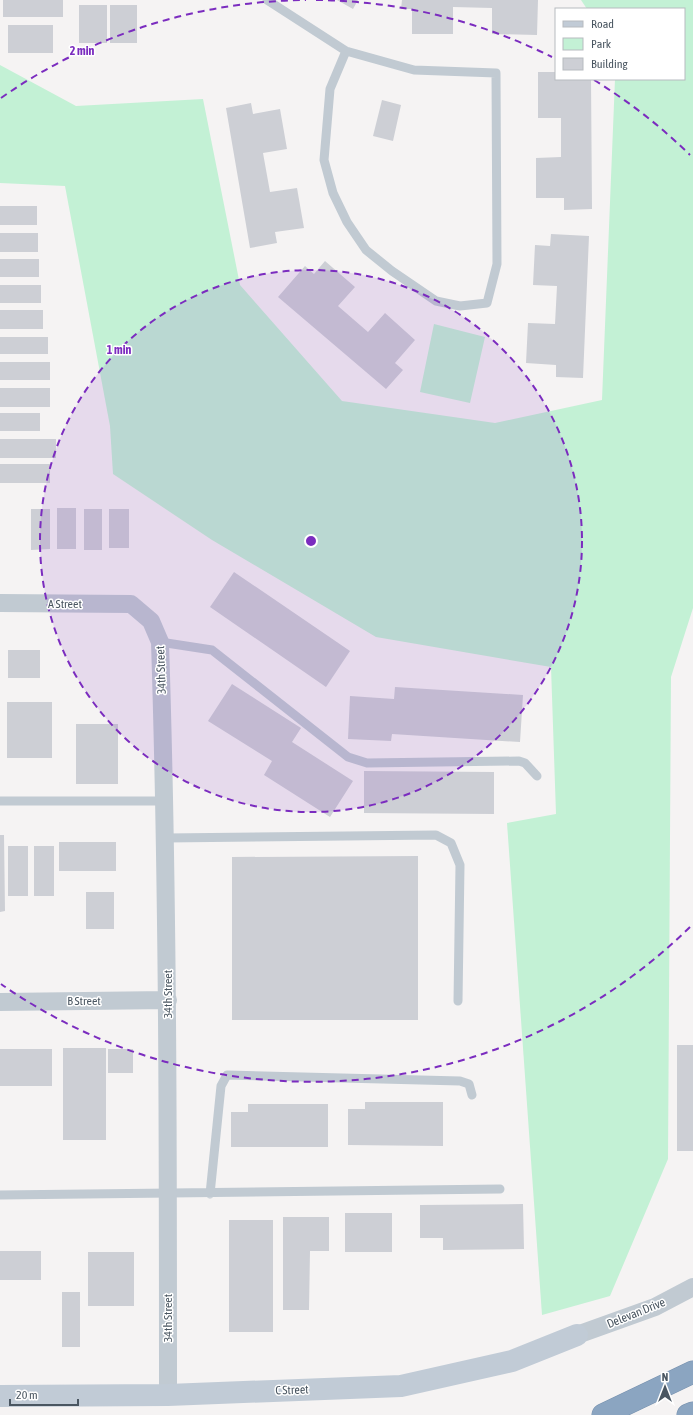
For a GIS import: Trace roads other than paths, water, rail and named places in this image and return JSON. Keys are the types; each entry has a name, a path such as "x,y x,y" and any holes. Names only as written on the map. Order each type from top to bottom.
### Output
{"highway":[{"path":"603,1415 693,1372"},
{"path":"688,1415 693,1413"}],"street":[{"name":"A Street","path":"0,604 131,604"},
{"name":"34th Street","path":"131,604 151,621 160,642 166,838 168,1000 168,1395"},
{"name":"B Street","path":"0,1002 168,1000"},
{"name":"Delevan Drive","path":"577,1335 655,1307 693,1287"},
{"name":"C Street","path":"0,1396 168,1395 400,1386 512,1361 577,1335"}],"lane":[{"path":"267,0 346,51 414,70 496,73 497,264 487,303 460,306 436,301 392,272 366,250 347,222 333,193 324,160 330,89 346,51"},
{"path":"160,642 212,650 334,746 354,759 367,762 519,761 525,763 537,776"},
{"path":"0,801 165,801"},
{"path":"166,838 436,835 451,843 460,865 458,1001"},
{"path":"210,1194 221,1086 227,1075 460,1081 469,1084 472,1095"},
{"path":"0,1195 210,1194 500,1189"}]}
